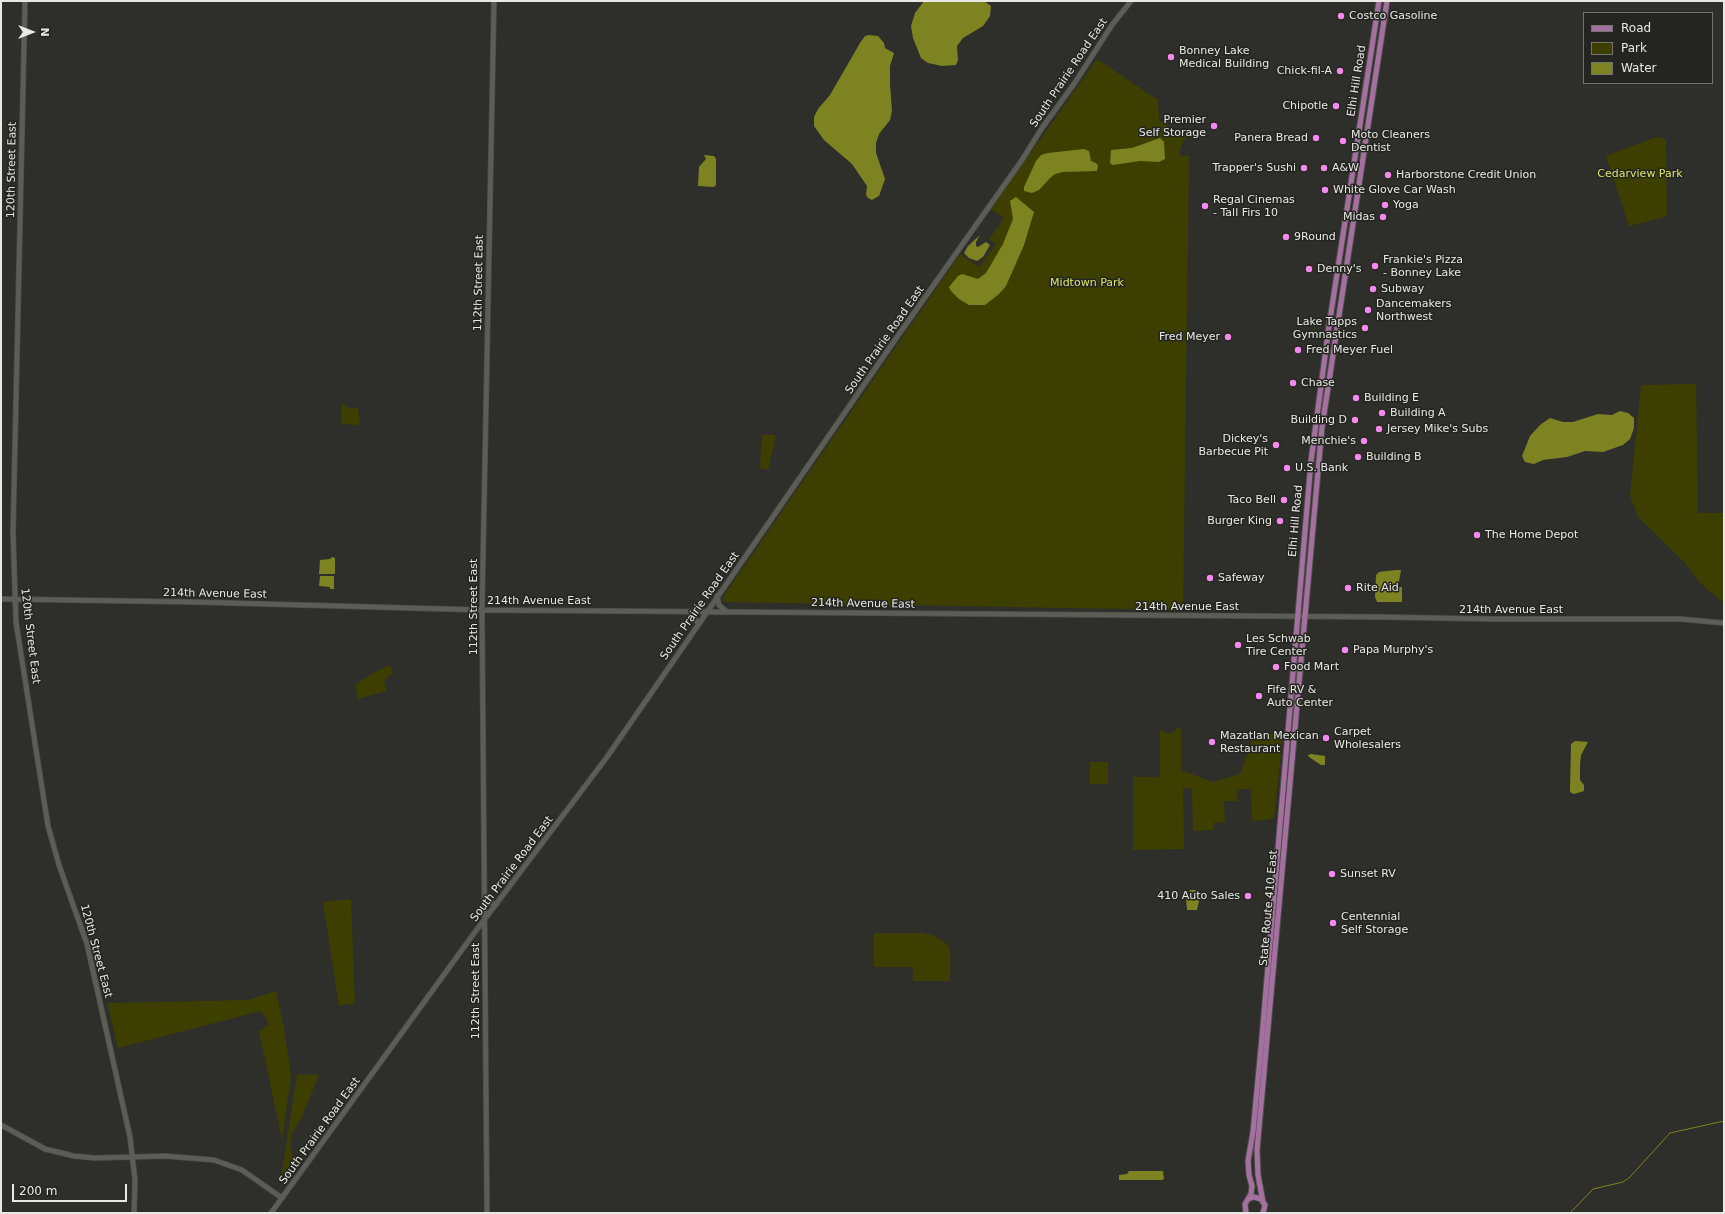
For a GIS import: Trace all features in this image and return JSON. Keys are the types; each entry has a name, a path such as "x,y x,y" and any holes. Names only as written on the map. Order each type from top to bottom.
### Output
{"main road":[{"name":"Elhi Hill Road","path":"1298,616 1307,504 1316,426 1379,1"},
{"name":"Elhi Hill Road","path":"1305,616 1306,584 1322,427 1387,1"},
{"name":"State Route 410 East","path":"1245,1212 1244,1206 1252,1186 1249,1175 1248,1161 1255,1110 1298,616"},
{"name":"State Route 410 East","path":"1263,1213 1265,1208 1258,1175 1257,1150 1267,1053 1305,616"},
{"path":"1247,1200 1257,1197 1263,1202"}],"street":[{"name":"120th Street East","path":"25,1 13,533 14,599 16,622 48,826 59,865 87,944 130,1137 135,1180 134,1213"},
{"name":"112th Street East","path":"487,1213 482,610 494,1"},
{"name":"South Prairie Road East","path":"272,1213 472,936 598,769 1074,84 1112,25 1131,1"},
{"path":"717,596 719,605 727,612"},
{"name":"214th Avenue East","path":"1,599 187,602 482,610 1305,616 1492,619 1680,619 1724,623"},
{"path":"689,612 698,624"},
{"path":"484,898 489,903 497,904"},
{"path":"472,936 481,937 484,940"},
{"path":"1,1125 34,1143 62,1154 95,1158 172,1156 216,1160 242,1170 282,1198"}],"green space":[{"name":"Midtown Park","path":"1097,59 1158,100 1159,121 1186,135 1180,149 1180,156 1189,156 1183,610 724,602 723,599 725,594 960,254 979,267 996,244 989,239 1004,218 991,209"},
{"name":"Cedarview Park","path":"1656,137 1666,139 1667,214 1665,217 1629,226 1606,156"},
{"path":"1696,384 1698,513 1724,513 1724,603 1700,583 1684,562 1638,517 1630,496 1641,385"},
{"path":"342,403 350,409 358,407 360,425 341,424"},
{"path":"762,435 776,435 768,470 760,468"},
{"path":"390,665 393,674 384,680 386,691 358,699 355,685 375,672"},
{"path":"1176,728 1181,728 1181,770 1213,782 1240,774 1254,734 1283,734 1274,818 1252,821 1251,789 1237,789 1237,801 1224,801 1225,822 1213,823 1213,830 1193,831 1192,788 1183,788 1184,849 1133,850 1133,777 1160,777 1160,730 1168,734 1174,732"},
{"path":"1090,762 1108,762 1108,784 1090,784"},
{"path":"351,899 355,1003 339,1006 323,902"},
{"path":"874,933 922,933 942,940 950,947 950,981 913,981 913,967 874,967"},
{"path":"276,991 284,1028 291,1076 282,1140 259,1031 269,1024 261,1011 118,1048 107,1003 248,1000"},
{"path":"297,1074 319,1075 301,1119 292,1133 290,1145 295,1167 290,1179 285,1183 282,1182 281,1178"}],"water":[{"path":"924,1 984,1 991,6 990,16 983,26 963,38 957,46 958,60 956,65 942,66 928,63 921,58 913,38 911,26 915,13"},
{"path":"865,36 878,36 884,43 885,48 894,53 890,66 892,111 890,120 879,134 876,143 876,153 885,179 879,196 872,200 866,195 867,186 852,164 824,140 814,126 814,117 818,109 830,95 860,43"},
{"path":"1160,138 1164,142 1165,159 1159,162 1140,161 1113,165 1110,163 1111,150 1132,148"},
{"path":"1084,149 1089,151 1091,161 1096,163 1098,166 1097,171 1063,172 1055,174 1039,190 1032,193 1024,191 1024,187 1036,161 1041,155"},
{"path":"704,155 714,156 716,159 716,185 714,187 698,186 699,167 706,159"},
{"path":"1016,197 1034,212 1024,245 1006,286 999,294 985,305 969,305 959,299 949,287 958,276 962,274 978,279 986,273 1003,244 1013,219 1010,201"},
{"path":"980,235 976,242 976,246 978,247 986,242 990,245 983,257 977,261 969,258 964,253 968,246"},
{"path":"1620,411 1628,413 1634,418 1634,428 1630,439 1623,445 1603,452 1585,451 1567,457 1543,460 1534,464 1525,462 1522,456 1530,436 1540,425 1550,418 1563,422 1573,422 1598,414 1612,415"},
{"path":"332,557 335,558 335,574 319,574 320,560 330,559"},
{"path":"1401,570 1398,587 1402,587 1402,602 1377,602 1375,597 1376,575 1379,572"},
{"path":"320,576 334,576 334,589 319,586"},
{"path":"1575,741 1588,742 1581,755 1580,765 1580,780 1584,785 1584,791 1574,794 1570,792 1570,790 1571,744"},
{"path":"1308,755 1325,756 1325,765 1321,765 1309,757"},
{"path":"1190,890 1196,890 1194,898 1200,897 1197,910 1187,910 1186,898"},
{"path":"1129,1171 1163,1171 1164,1179 1119,1180 1119,1175 1127,1174"}],"waterway":[{"path":"1570,1213 1593,1189 1623,1182 1629,1178 1670,1133 1724,1121"}],"place":[{"name":"Costco Gasoline","path":"1341,16"},
{"name":"Bonney Lake Medical Building","path":"1171,57"},
{"name":"Chick-fil-A","path":"1340,71"},
{"name":"Chipotle","path":"1336,106"},
{"name":"Premier Self Storage","path":"1214,126"},
{"name":"Panera Bread","path":"1316,138"},
{"name":"Moto Cleaners Dentist","path":"1343,141"},
{"name":"Trapper's Sushi","path":"1304,168"},
{"name":"A&W","path":"1324,168"},
{"name":"Harborstone Credit Union","path":"1388,175"},
{"name":"White Glove Car Wash","path":"1325,190"},
{"name":"Yoga","path":"1385,205"},
{"name":"Regal Cinemas - Tall Firs 10","path":"1205,206"},
{"name":"Midas","path":"1383,217"},
{"name":"9Round","path":"1286,237"},
{"name":"Frankie's Pizza - Bonney Lake","path":"1375,266"},
{"name":"Denny's","path":"1309,269"},
{"name":"Subway","path":"1373,289"},
{"name":"Dancemakers Northwest","path":"1368,310"},
{"name":"Lake Tapps Gymnastics","path":"1365,328"},
{"name":"Fred Meyer","path":"1228,337"},
{"name":"Fred Meyer Fuel","path":"1298,350"},
{"name":"Chase","path":"1293,383"},
{"name":"Building E","path":"1356,398"},
{"name":"Building A","path":"1382,413"},
{"name":"Building D","path":"1355,420"},
{"name":"Jersey Mike's Subs","path":"1379,429"},
{"name":"Menchie's","path":"1364,441"},
{"name":"Dickey's Barbecue Pit","path":"1276,445"},
{"name":"Building B","path":"1358,457"},
{"name":"U.S. Bank","path":"1287,468"},
{"name":"Taco Bell","path":"1284,500"},
{"name":"Burger King","path":"1280,521"},
{"name":"The Home Depot","path":"1477,535"},
{"name":"Safeway","path":"1210,578"},
{"name":"Rite Aid","path":"1348,588"},
{"name":"Les Schwab Tire Center","path":"1238,645"},
{"name":"Papa Murphy's","path":"1345,650"},
{"name":"Food Mart","path":"1276,667"},
{"name":"Fife RV & Auto Center","path":"1259,696"},
{"name":"Carpet Wholesalers","path":"1326,738"},
{"name":"Mazatlan Mexican Restaurant","path":"1212,742"},
{"name":"Sunset RV","path":"1332,874"},
{"name":"410 Auto Sales","path":"1248,896"},
{"name":"Centennial Self Storage","path":"1333,923"}]}
